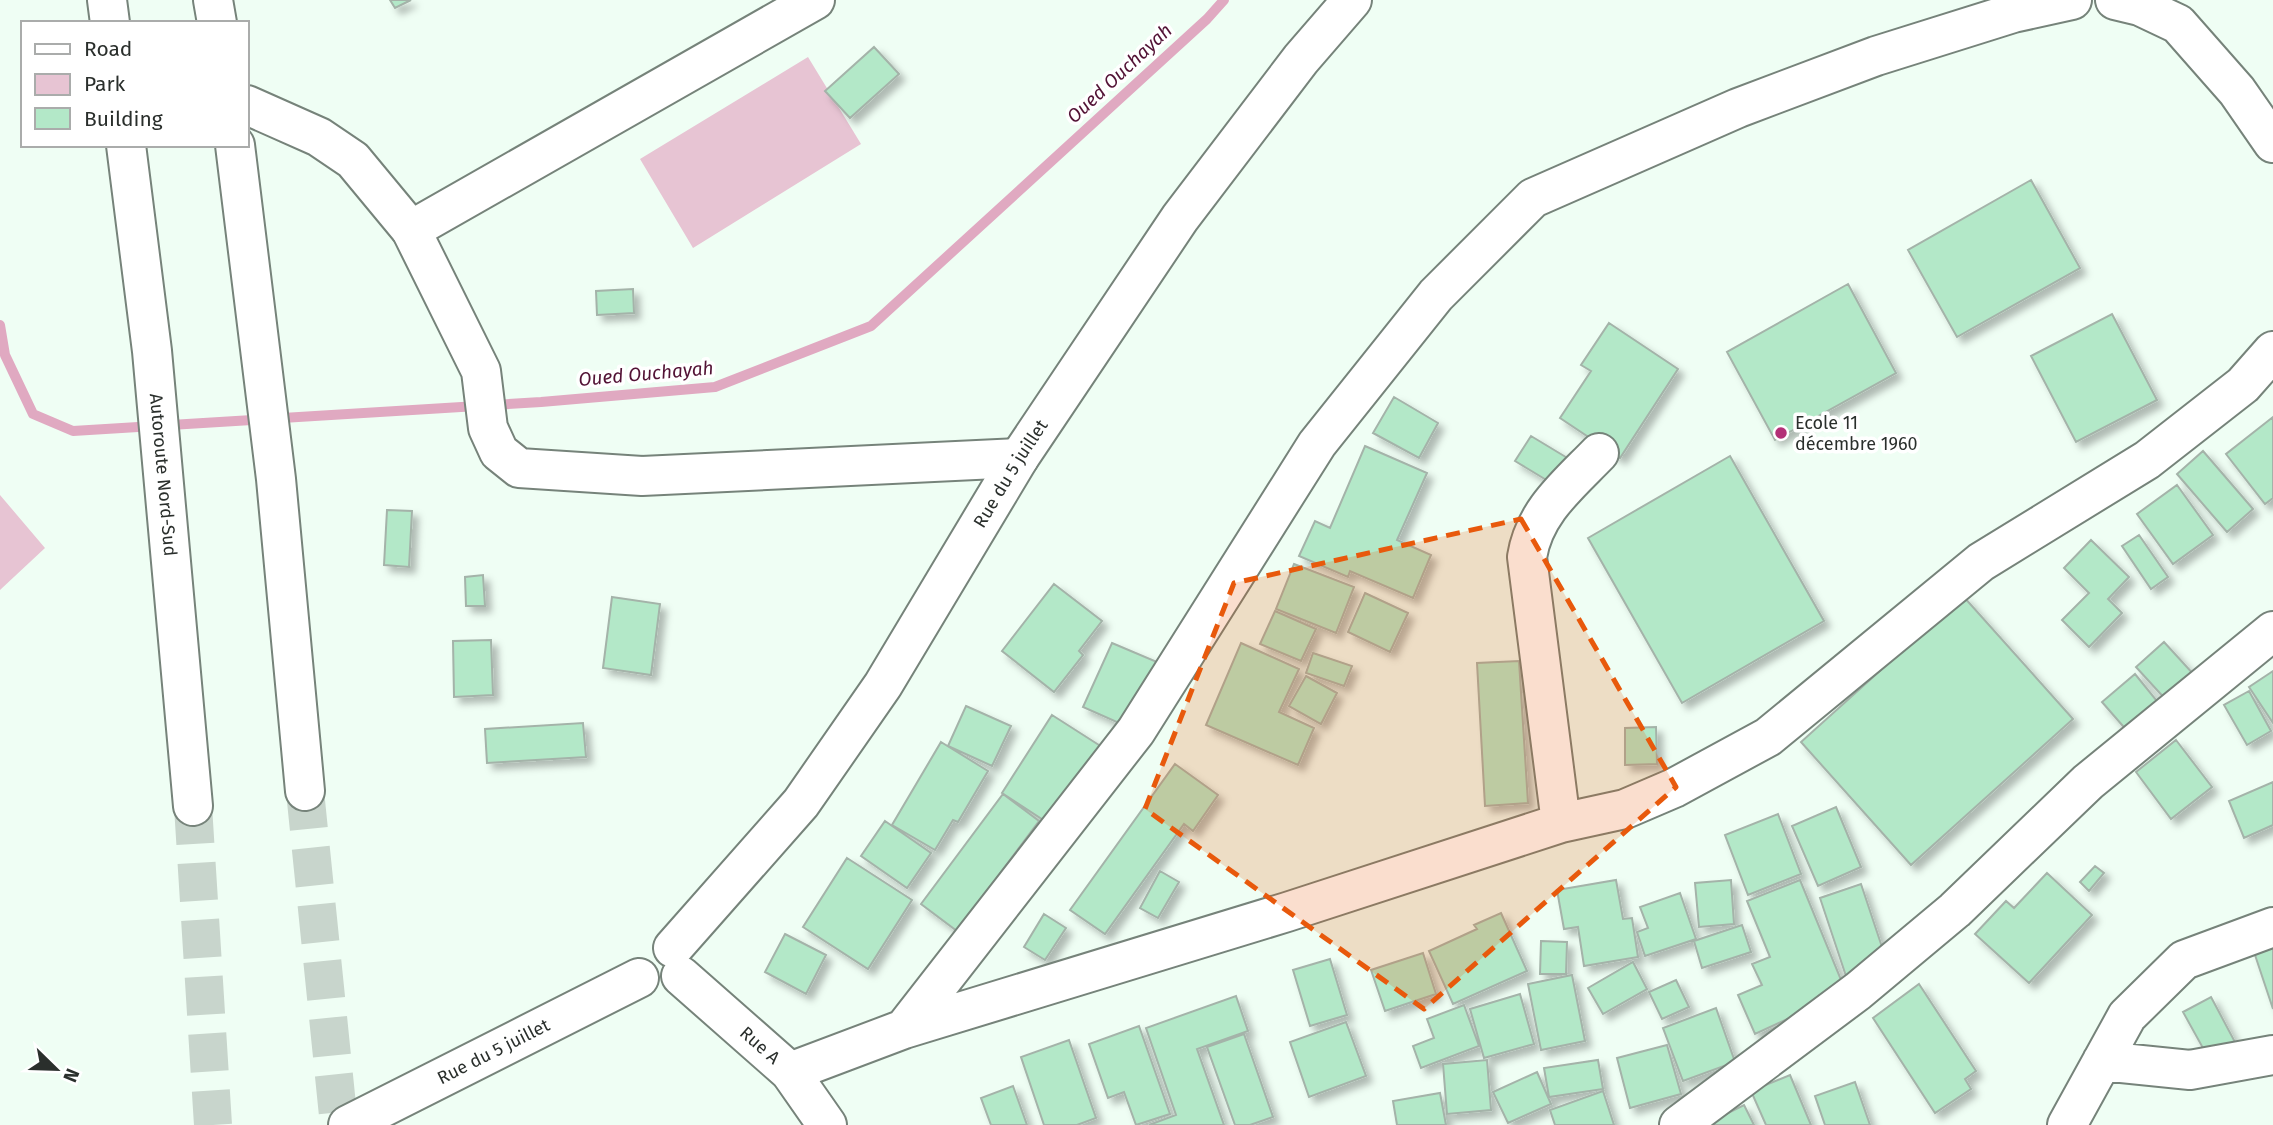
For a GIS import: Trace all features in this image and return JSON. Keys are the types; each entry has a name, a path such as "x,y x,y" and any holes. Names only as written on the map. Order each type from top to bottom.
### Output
{"main road":[{"path":"107,0 110,21"},
{"path":"213,0 217,21"},
{"path":"411,230 815,0"},
{"name":"Rue du 5 juillet","path":"348,1125 639,978 646,986 665,989 677,962 801,803 883,685 1019,458 1180,218 1301,59 1352,0"},
{"path":"904,1029 1136,731 1317,444 1436,296 1533,198 1738,108 1863,61 2013,13 2072,0"},
{"path":"2115,0 2140,6 2178,24 2237,91 2273,143"},
{"path":"248,105 319,137 353,160 411,230 481,371 488,428 499,452 519,468 642,476 1019,458"},
{"name":"Autoroute Nord-Sud","path":"126,147 152,351 193,806"},
{"path":"236,147 276,479 305,791"},
{"path":"790,1072 904,1029 1287,912 1561,822 1625,809 1674,788 1768,737 1981,562 2147,460 2243,385 2273,351"},
{"path":"1561,822 1527,557 1530,538 1546,508 1599,453"},
{"path":"1679,1125 1868,983 1955,910 2088,782 2273,631"},
{"path":"2067,1125 2127,1016 2185,960 2273,927"},
{"name":"Rue A","path":"677,962 790,1072 827,1125"},
{"path":"2102,1061 2190,1070 2273,1055"}],"highlighted area":[{"path":"1521,519 1676,787 1424,1009 1145,809 1234,583"}],"green space":[{"path":"808,57 861,144 693,248 640,159"},
{"path":"0,495 45,548 0,590"}],"building":[{"path":"390,0 411,0 395,8"},
{"path":"874,47 899,74 850,118 825,91"},
{"path":"2031,180 2080,268 1957,337 1908,250"},
{"path":"1848,284 1896,373 1775,440 1727,352"},
{"path":"633,289 634,313 597,315 596,291"},
{"path":"2112,314 2157,400 2076,442 2031,356"},
{"path":"1609,323 1678,369 1620,458 1560,418 1591,371 1581,365"},
{"path":"1394,397 1438,423 1419,458 1373,433"},
{"path":"2273,417 2273,498 2265,504 2226,454"},
{"path":"1531,436 1574,462 1558,487 1515,461"},
{"path":"1365,446 1427,473 1397,540 1431,555 1413,598 1350,571 1348,577 1299,556 1315,521 1330,528"},
{"path":"2203,451 2253,509 2227,532 2177,474"},
{"path":"1730,456 1824,621 1682,703 1588,538"},
{"path":"2177,485 2213,535 2173,564 2137,514"},
{"path":"387,510 412,511 409,567 384,565"},
{"path":"2139,535 2168,577 2151,589 2122,546"},
{"path":"2091,540 2129,577 2108,599 2122,613 2089,647 2062,620 2089,593 2064,568"},
{"path":"1294,564 1354,587 1336,633 1276,609"},
{"path":"483,575 485,606 466,606 465,577"},
{"path":"1054,584 1102,621 1079,651 1083,655 1054,692 1002,651"},
{"path":"1365,593 1408,613 1390,652 1348,632"},
{"path":"1963,596 2073,719 1911,865 1801,742"},
{"path":"612,597 660,604 651,675 603,668"},
{"path":"1275,611 1316,629 1301,661 1260,644"},
{"path":"491,640 493,695 454,697 453,641"},
{"path":"2164,642 2196,677 2168,702 2136,667"},
{"path":"1112,643 1157,662 1128,727 1083,707"},
{"path":"1241,643 1299,669 1279,712 1314,728 1298,765 1206,725"},
{"path":"1313,653 1352,666 1344,686 1306,673"},
{"path":"1519,661 1528,803 1485,806 1477,663"},
{"path":"2273,671 2273,723 2249,687"},
{"path":"2135,674 2161,706 2129,733 2102,702"},
{"path":"1306,676 1337,693 1321,724 1289,706"},
{"path":"2249,691 2271,731 2247,745 2224,705"},
{"path":"966,706 1011,726 992,766 948,746"},
{"path":"1052,715 1102,747 1051,825 1002,793"},
{"path":"583,723 586,757 487,763 485,729"},
{"path":"1656,727 1657,764 1625,765 1625,728"},
{"path":"2176,740 2212,787 2171,819 2136,772"},
{"path":"941,742 988,771 958,822 953,820 935,850 892,825"},
{"path":"1175,764 1218,795 1193,831 1184,824 1105,934 1070,910"},
{"path":"2273,782 2273,825 2244,838 2229,801"},
{"path":"1003,794 1039,821 957,931 921,904"},
{"path":"1836,807 1861,867 1818,886 1792,826"},
{"path":"1778,814 1801,874 1748,895 1725,835"},
{"path":"885,821 931,853 907,888 861,856"},
{"path":"847,858 912,900 868,969 803,927"},
{"path":"2095,866 2104,873 2089,891 2080,882"},
{"path":"1160,871 1179,882 1158,918 1140,908"},
{"path":"2047,873 2092,915 2029,983 1975,934 2006,901 2014,908"},
{"path":"1616,880 1623,919 1632,918 1638,957 1584,966 1578,927 1564,929 1557,890"},
{"path":"1731,880 1734,924 1699,927 1695,883"},
{"path":"1800,880 1846,992 1755,1034 1738,995 1762,985 1752,964 1770,957 1747,901"},
{"path":"1861,884 1887,962 1846,976 1820,898"},
{"path":"1680,893 1696,939 1645,956 1637,932 1648,928 1640,907"},
{"path":"1501,913 1527,971 1453,1004 1429,951 1477,929 1474,925"},
{"path":"1044,914 1066,928 1045,960 1024,947"},
{"path":"1742,925 1751,952 1702,968 1694,941"},
{"path":"785,934 826,955 806,994 765,972"},
{"path":"1541,941 1567,942 1566,974 1540,974"},
{"path":"2273,946 2273,1009 2254,952"},
{"path":"1423,953 1436,994 1385,1011 1371,970"},
{"path":"1330,959 1347,1015 1310,1026 1293,970"},
{"path":"1633,962 1647,989 1603,1014 1588,988"},
{"path":"1572,975 1585,1041 1541,1050 1528,984"},
{"path":"1676,980 1689,1007 1662,1019 1649,992"},
{"path":"1919,984 1976,1071 1965,1079 1971,1089 1935,1113 1873,1018"},
{"path":"1520,994 1534,1044 1484,1058 1470,1009"},
{"path":"1236,996 1248,1031 1197,1049 1224,1125 1149,1125 1176,1115 1146,1028"},
{"path":"2211,997 2236,1044 2209,1059 2183,1012"},
{"path":"1464,1005 1479,1046 1421,1068 1413,1046 1434,1038 1427,1019"},
{"path":"1716,1008 1735,1062 1683,1081 1663,1028"},
{"path":"1346,1022 1366,1076 1309,1097 1290,1042"},
{"path":"1139,1026 1170,1114 1136,1125 1124,1092 1108,1098 1089,1044"},
{"path":"1244,1034 1273,1117 1250,1125 1235,1125 1207,1047"},
{"path":"1069,1040 1096,1118 1077,1125 1044,1125 1021,1057"},
{"path":"1667,1045 1681,1094 1630,1108 1617,1058"},
{"path":"1487,1060 1491,1110 1447,1114 1443,1064"},
{"path":"1598,1060 1603,1089 1549,1097 1544,1068"},
{"path":"1537,1072 1551,1104 1508,1123 1493,1092"},
{"path":"1790,1075 1811,1125 1766,1125 1751,1091"},
{"path":"1855,1082 1870,1125 1825,1125 1815,1096"},
{"path":"1013,1086 1027,1125 991,1125 981,1098"},
{"path":"1603,1091 1614,1125 1555,1125 1550,1110"},
{"path":"1440,1093 1446,1125 1397,1125 1393,1101"},
{"path":"1744,1105 1754,1125 1714,1125 1712,1121"}],"waterway":[{"name":"Oued Ouchayah","path":"0,325 5,355 33,414 73,431 541,402 715,387 871,326 1207,19 1224,0"}],"tunnel":[{"path":"305,791 339,1125"},
{"path":"193,806 213,1125"}],"place":[{"name":"Ecole 11 décembre 1960","path":"1781,433"}]}
